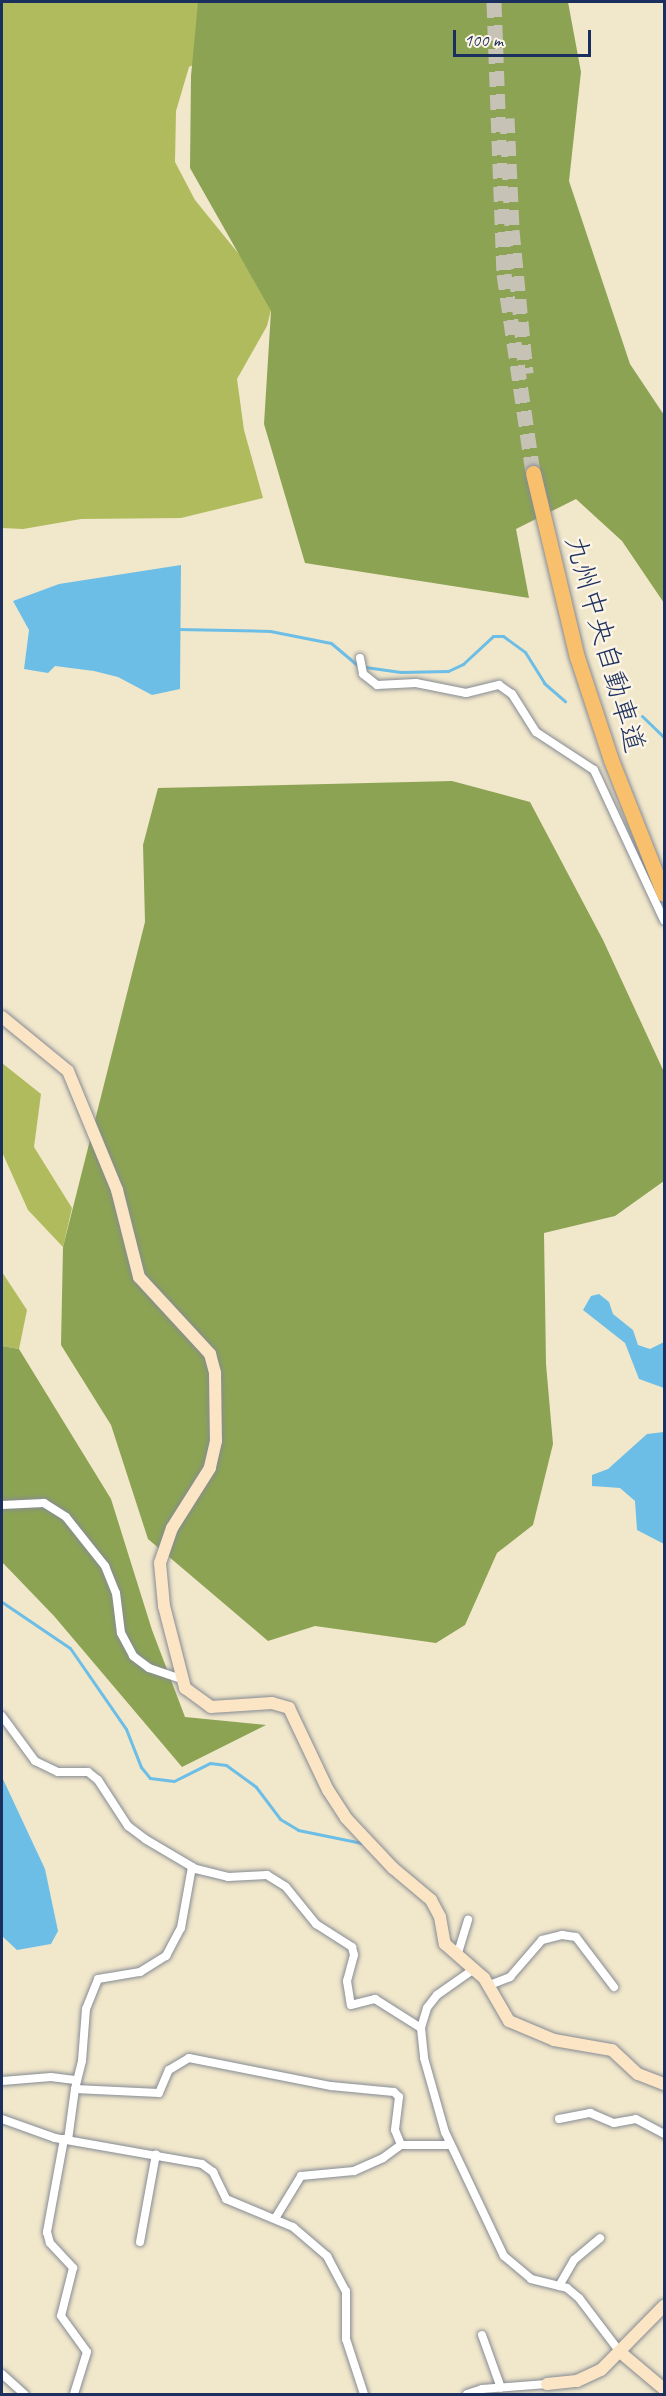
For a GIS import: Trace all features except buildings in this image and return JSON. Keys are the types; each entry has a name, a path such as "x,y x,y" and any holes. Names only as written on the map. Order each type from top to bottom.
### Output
{"highway":[{"name":"九州中央自動車道","path":"664,875 618,758 585,654 537,472 578,657 611,760 664,894"}],"street":[{"path":"360,658 363,674 377,685 416,683 466,693 499,685 512,694 536,732 594,770 664,920"},
{"path":"2,1017 68,1071 117,1190 139,1276 210,1354 215,1373 216,1441 210,1468 172,1528 160,1563 161,1587 181,1679 191,1694 211,1707 272,1703 293,1712 328,1790 346,1818 393,1868 431,1900 440,1917 442,1940 474,1969 503,2014 518,2027 554,2040 612,2050 638,2074 664,2084"},
{"path":"2,1505 44,1503 66,1517 105,1566 116,1593 121,1633 133,1656 149,1668 181,1679"},
{"path":"2,1716 35,1761 58,1772 82,1771 93,1776 128,1826 192,1867 214,1875 267,1875 277,1880 316,1924 352,1947 354,1955 347,1981 351,2004 375,1999 421,2028"},
{"path":"74,2394 87,2352 62,2316 73,2268 50,2242 47,2232 82,2061 86,2009 98,1979 140,1972 166,1956 181,1928 192,1867"},
{"path":"457,1956 468,1920"},
{"path":"487,1986 510,1977 542,1940 562,1935 576,1936 614,1987"},
{"path":"474,1969 432,2001 421,2028 424,2058 450,2145 504,2256 531,2279 559,2286 579,2298 620,2352 664,2389"},
{"path":"2,2081 51,2077 76,2085 159,2093 174,2064 196,2058 331,2086 394,2092 399,2097 395,2130 400,2145"},
{"path":"559,2119 590,2113 614,2123 636,2119 664,2134"},
{"path":"2,2119 66,2140 156,2154 202,2164 213,2172 226,2199 239,2207 276,2217 327,2256 346,2291 346,2339 364,2394"},
{"path":"276,2217 301,2176 354,2171 400,2145 450,2145"},
{"path":"140,2242 156,2154"},
{"path":"559,2286 574,2260 600,2238"},
{"path":"467,2394 501,2388 577,2381 601,2370 664,2306"},
{"path":"482,2336 501,2388"},
{"path":"2,2374 24,2394"}],"green space":[{"path":"2,2 214,2 221,51 189,67 176,111 175,162 195,200 238,253 276,290 267,326 237,379 244,430 263,498 181,518 81,519 23,529 2,528"},
{"path":"198,2 568,2 581,72 569,181 630,364 664,415 664,603 622,541 576,499 516,529 529,598 305,563 264,424 271,311 190,168 191,76"},
{"path":"452,781 530,802 603,940 664,1072 664,1181 615,1216 544,1233 546,1364 553,1444 533,1525 497,1553 465,1625 436,1643 315,1626 268,1641 148,1539 111,1425 61,1345 63,1247 145,922 143,845 158,788"},
{"path":"2,1063 41,1094 34,1147 72,1208 63,1247 28,1210 2,1152"},
{"path":"2,1272 27,1310 19,1349 2,1346"},
{"path":"2,1346 19,1349 111,1499 152,1630 185,1717 266,1725 182,1767 54,1616 2,1562"}],"water":[{"path":"181,565 180,689 152,695 118,677 94,671 55,666 48,673 24,669 29,630 13,601 59,584"},
{"path":"599,1294 609,1302 613,1314 633,1330 638,1345 650,1349 664,1342 664,1388 639,1379 625,1343 583,1310 591,1296"},
{"path":"664,1432 664,1544 637,1530 635,1501 620,1488 592,1486 592,1475 608,1469 647,1434"},
{"path":"2,1777 45,1869 58,1931 51,1944 17,1950 2,1936"}],"waterway":[{"path":"178,629 270,631 331,643 358,666 401,672 448,671 463,664 493,636 503,636 525,652 544,683 565,701"},
{"path":"642,716 664,737"},
{"path":"2,1602 70,1648 126,1729 141,1767 150,1778 174,1781 210,1763 226,1765 256,1787 280,1819 298,1830 362,1843"}],"tunnel":[{"path":"494,2 504,274 533,473"},
{"path":"507,118 512,230 526,373"}]}
